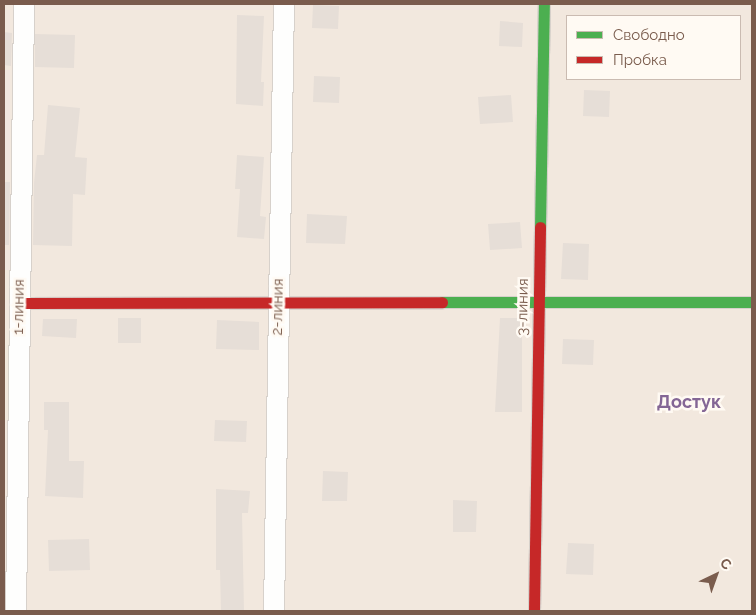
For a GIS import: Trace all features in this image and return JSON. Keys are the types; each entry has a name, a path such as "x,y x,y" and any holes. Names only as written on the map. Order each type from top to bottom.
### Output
{"street":[{"name":"1-линия","path":"16,611 24,4"},
{"name":"2-линия","path":"274,611 284,4"},
{"name":"3-линия","path":"534,611 544,4"},
{"path":"19,303 752,302"}],"shaded area":[{"name":"Достук","path":"4,4 752,4 752,611 4,611"}],"building":[{"path":"313,5 339,6 338,29 312,28"},
{"path":"237,15 264,16 261,82 264,82 263,106 236,104"},
{"path":"500,21 523,23 522,47 499,46"},
{"path":"4,32 12,33 11,66 4,65"},
{"path":"35,34 75,35 74,68 35,67"},
{"path":"314,76 340,77 339,103 313,102"},
{"path":"584,90 610,91 609,117 583,116"},
{"path":"511,95 513,122 480,124 478,97"},
{"path":"48,105 80,108 75,157 87,158 85,195 73,194 72,246 33,245 34,183 37,155 44,155"},
{"path":"237,155 264,157 260,216 266,217 264,239 237,237 240,189 235,189"},
{"path":"4,182 10,182 9,245 4,245"},
{"path":"307,214 347,216 345,244 306,243"},
{"path":"520,222 522,248 490,250 488,224"},
{"path":"563,243 589,244 588,280 561,279"},
{"path":"118,318 141,318 141,343 118,343"},
{"path":"500,318 522,318 522,412 495,412"},
{"path":"43,319 77,319 76,338 42,336"},
{"path":"217,320 259,322 259,350 216,349"},
{"path":"563,339 594,340 593,365 562,364"},
{"path":"44,402 69,402 69,461 84,461 83,498 45,496 48,430 44,430"},
{"path":"215,420 247,421 246,442 214,441"},
{"path":"323,471 348,472 347,501 322,501"},
{"path":"216,489 250,491 248,513 242,513 244,611 221,611 220,570 216,570"},
{"path":"453,500 477,501 476,532 453,532"},
{"path":"89,539 90,570 49,571 48,540"},
{"path":"568,543 594,544 593,575 566,574"}],"traffic: fast":[{"path":"540,227 544,4"},
{"path":"442,302 752,302"}],"traffic: jam":[{"path":"534,611 540,227"},
{"path":"19,303 442,302"}],"district":[{"name":"Достук","path":"689,402"}]}
